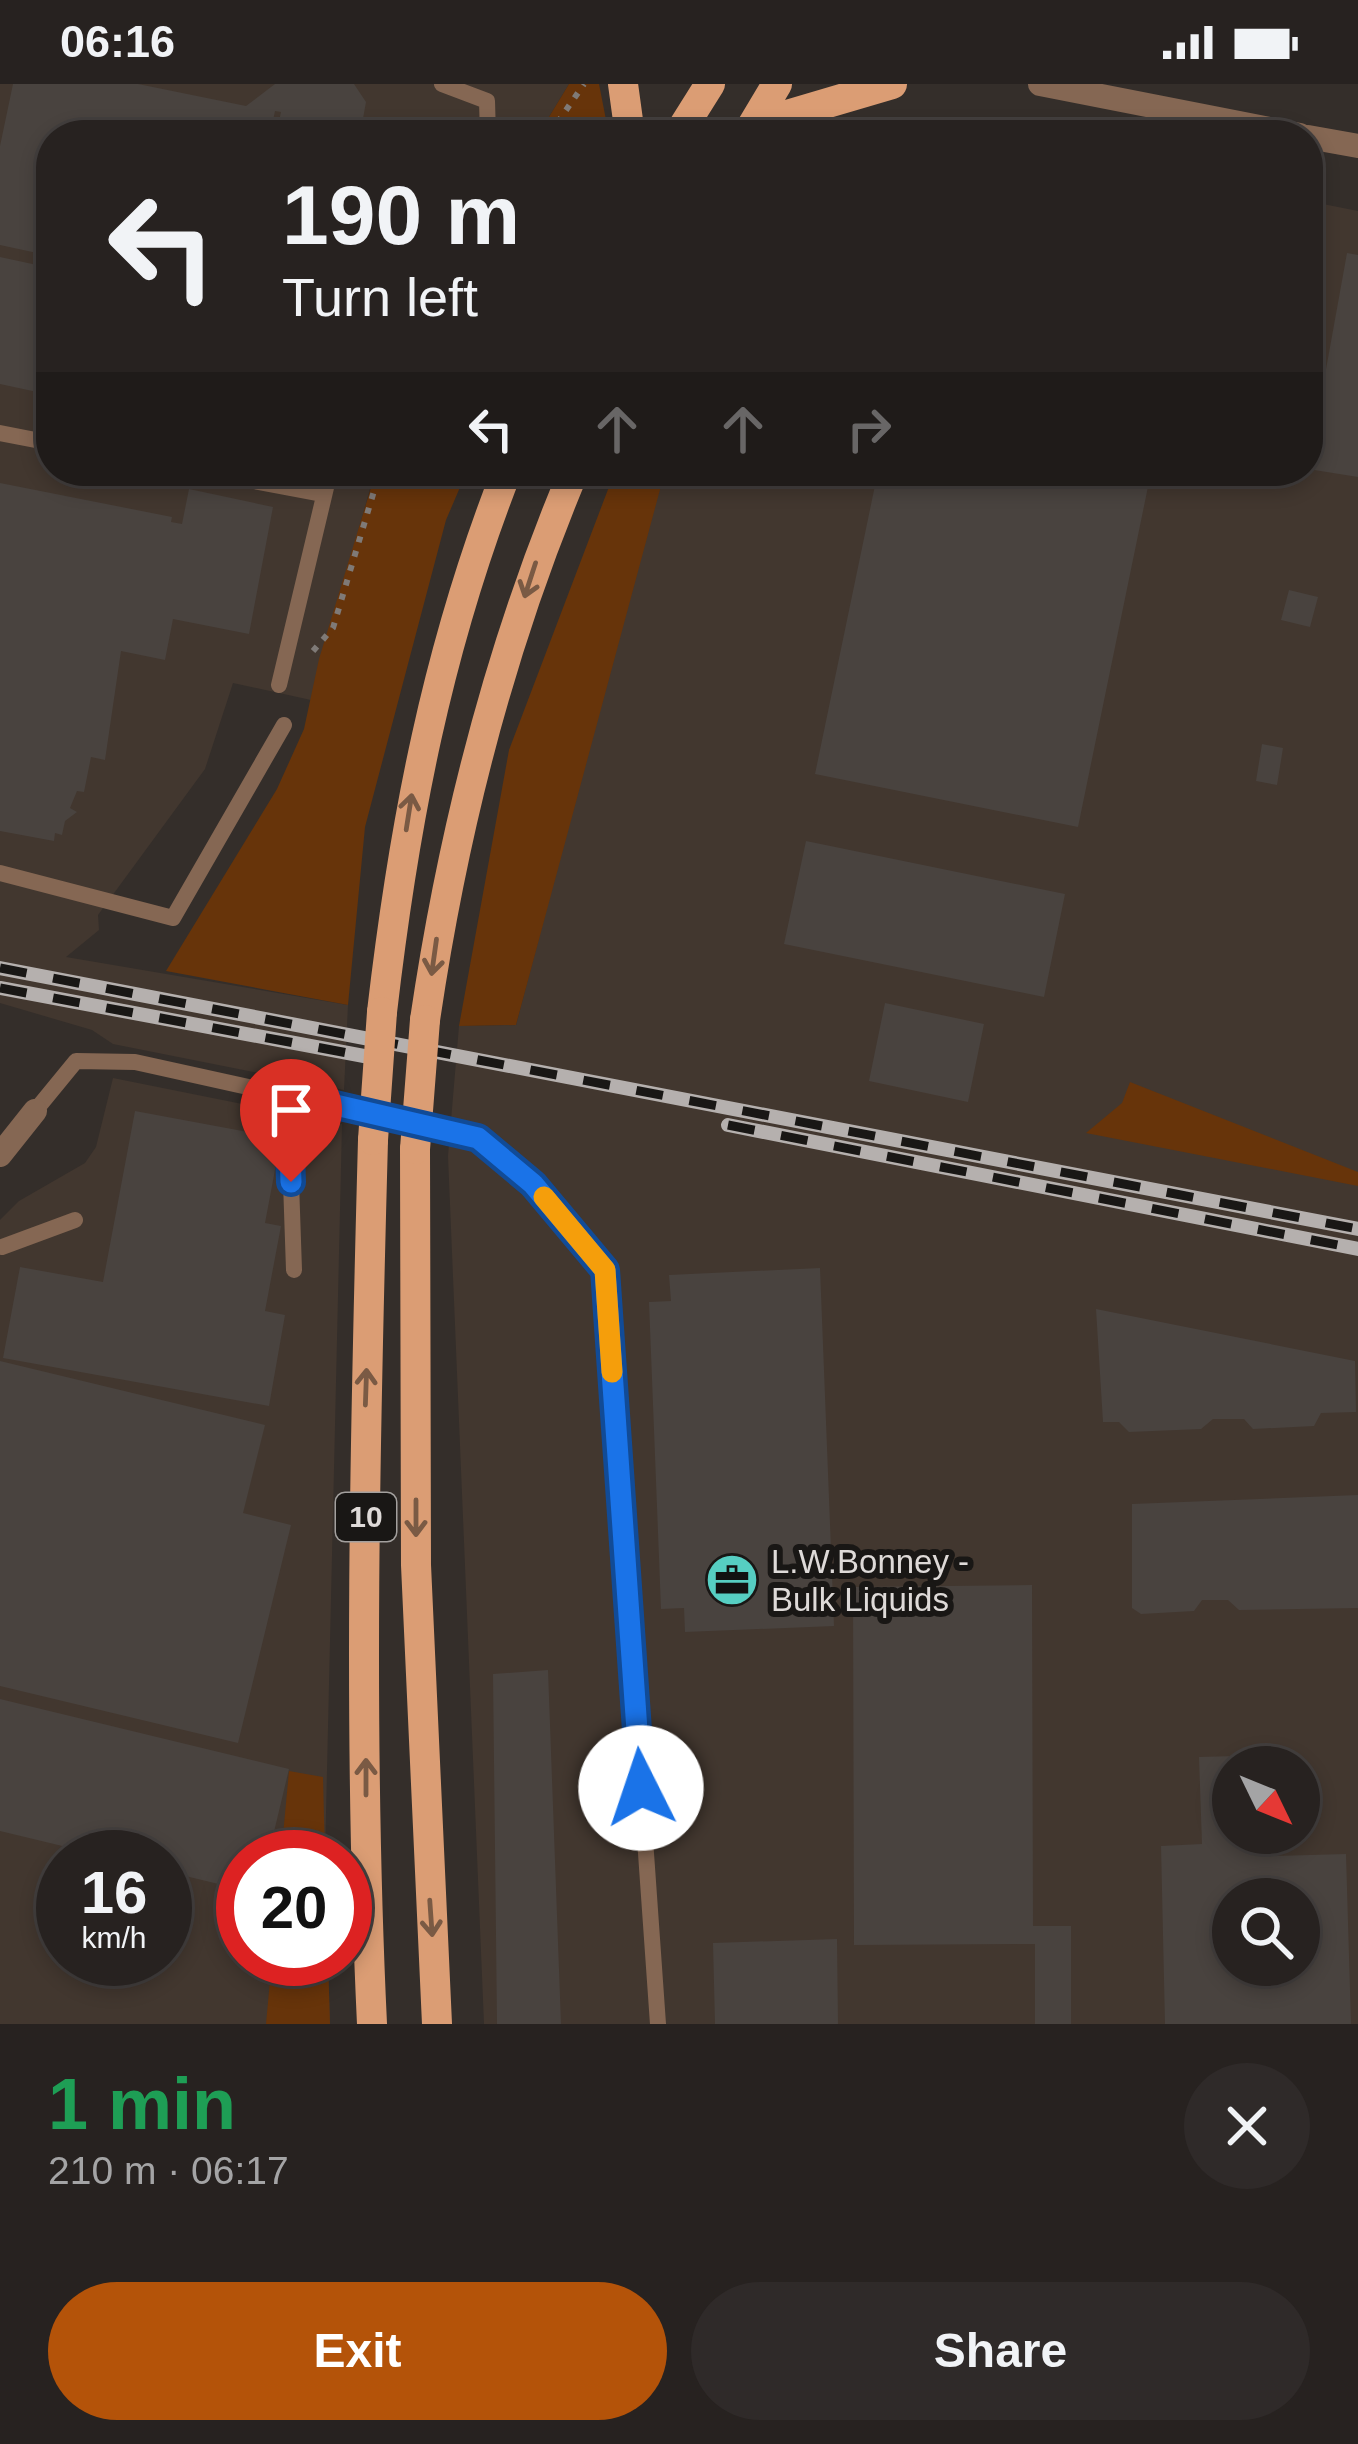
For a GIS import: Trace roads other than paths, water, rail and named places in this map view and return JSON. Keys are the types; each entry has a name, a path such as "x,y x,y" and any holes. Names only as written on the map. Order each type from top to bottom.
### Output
{"main road":[{"path":"623,84 628,120"},
{"path":"688,120 710,84"},
{"path":"756,120 776,84"},
{"path":"781,120 892,84"},
{"name":"10","path":"372,2024 366,1894 366,1414 373,1140 382,1012 417,760 455,619 502,486"},
{"name":"10","path":"437,2024 416,1565 415,1149 425,1020 471,768 538,554 567,486"}],"street":[{"path":"1040,84 1223,120"},
{"path":"1323,140 1358,146"},
{"path":"0,1155 35,1111"}],"lane":[{"path":"442,84 487,101 488,120"},
{"path":"0,433 36,440"},
{"path":"280,486 322,494"},
{"path":"279,685 325,486"},
{"path":"0,873 173,918 284,725"},
{"path":"35,1111 76,1061 135,1062 478,1138 533,1184 605,1270 658,2024"},
{"path":"288,1094 294,1270"},
{"path":"1,1248 75,1220"}],"railway":[{"path":"0,968 1358,1229"},
{"path":"0,988 380,1059"},
{"path":"728,1125 1358,1249"}],"place":[{"name":"L.W.Bonney - Bulk Liquids","path":"732,1580"}]}
